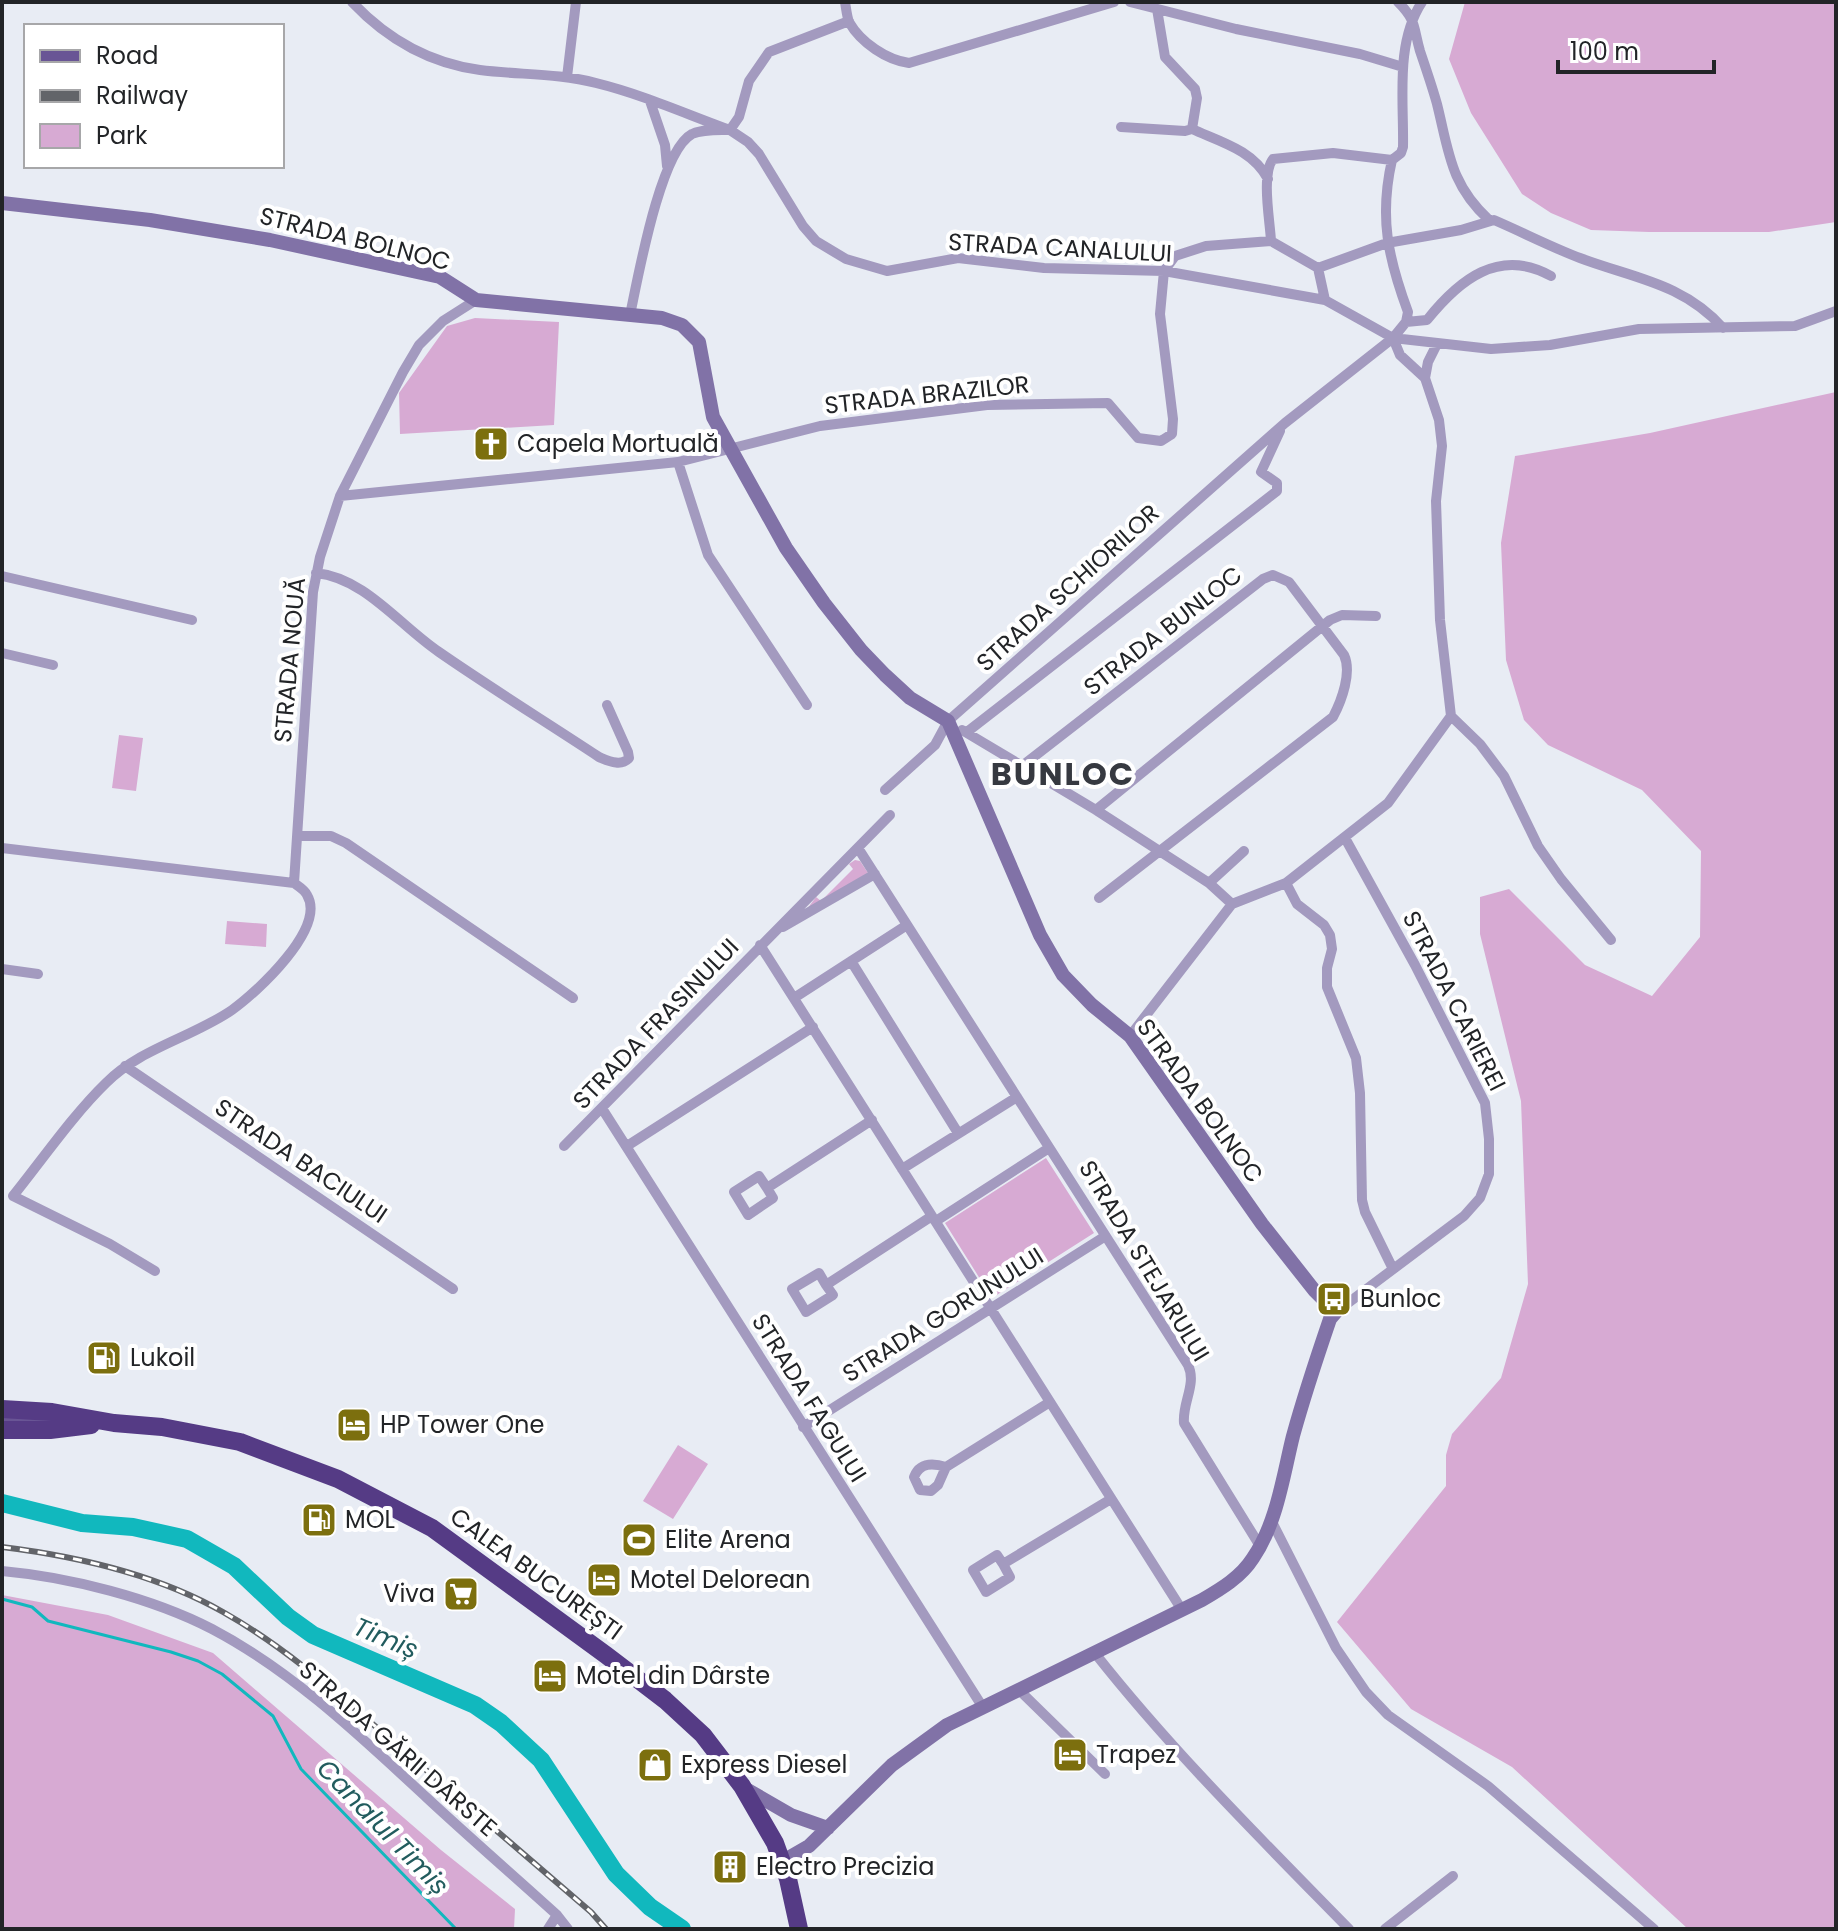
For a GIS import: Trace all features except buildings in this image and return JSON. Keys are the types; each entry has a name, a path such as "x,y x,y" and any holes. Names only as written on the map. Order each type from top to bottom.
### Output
{"highway":[{"name":"CALEA BUCUREȘTI","path":"2,1409 52,1412 114,1423 178,1429 240,1442 300,1463 405,1512 481,1562 665,1700 703,1735 742,1786 783,1861 799,1929"},
{"path":"2,1430 50,1430 114,1423"}],"main road":[{"name":"CALEA BUCUREȘTI","path":"2,1419 114,1423"}],"street":[{"name":"STRADA CANALULUI","path":"352,2 386,34 416,52 447,63 479,70 567,77 596,83 730,130 759,154 803,226 816,241 846,259 868,267 887,271 905,270 958,258 1044,268 1164,271 1325,300 1393,338"},
{"path":"567,77 576,2"},
{"path":"845,2 849,21 868,44 894,61 909,63 1114,2"},
{"path":"1130,2 1236,29 1360,54 1403,67"},
{"path":"1398,2 1413,16 1437,103 1449,163 1460,187 1489,220"},
{"path":"1422,2 1413,16 1403,67 1403,147 1392,160 1385,195 1387,243 1408,312 1406,322 1427,320 1459,283 1482,271 1495,267 1524,266 1537,268 1551,276"},
{"path":"1157,9 1165,57 1195,89 1197,98 1192,129"},
{"path":"630,315 667,168 680,145 692,134 730,130 739,117 749,81 769,52 849,21"},
{"path":"650,101 662,136 667,168"},
{"path":"1121,127 1192,129 1251,156 1261,165 1268,179"},
{"path":"1271,241 1269,163 1279,157 1333,153 1392,160"},
{"name":"STRADA BOLNOC","path":"2,203 163,222 270,240 440,277 476,300 662,318 682,325 699,342 713,417 786,548 861,650 910,698 948,721 1040,935 1063,975 1092,1005 1130,1036 1262,1224 1314,1290 1336,1312"},
{"path":"1318,268 1387,243 1461,230 1494,220 1577,257 1669,287 1713,316 1723,328"},
{"path":"1164,271 1175,256 1206,246 1271,241 1318,268 1325,300"},
{"name":"STRADA BRAZILOR","path":"340,496 678,462 820,426 987,405 1108,403 1138,438 1161,441 1172,434 1173,419 1160,314 1164,271"},
{"name":"STRADA NOUĂ","path":"155,1271 110,1244 13,1196 105,1083 125,1066 206,1026 234,1008 290,954 305,931 310,916 307,893 294,883 316,573 340,496 419,345 443,321 476,300"},
{"path":"1393,338 1513,349 1639,329 1795,326 1836,311"},
{"name":"STRADA SCHIORILOR","path":"885,790 935,745 948,721 1285,423 1393,338 1406,322"},
{"path":"1393,338 1400,355 1425,378 1439,420 1442,446 1436,501 1440,620 1451,716 1480,744 1504,776 1538,846 1611,940"},
{"path":"1425,378 1428,362 1437,344"},
{"name":"STRADA SCHIORILOR","path":"967,732 1277,491 1277,483 1261,472 1285,423"},
{"path":"678,462 708,555 807,705"},
{"path":"316,573 332,575 376,598 418,637 599,757 617,763 626,762 628,752 607,705"},
{"name":"STRADA BUNLOC","path":"1022,766 1263,579 1273,575 1289,582 1323,625 1348,665 1339,707 1333,717 1099,898"},
{"path":"2,576 192,620"},
{"path":"1096,810 1323,625 1342,615 1376,616"},
{"path":"2,653 53,665"},
{"path":"1130,1036 1232,904 1286,883 1388,803 1451,716"},
{"path":"948,721 1096,810 1209,883 1232,904"},
{"name":"STRADA FRASINULUI","path":"564,1146 603,1110 760,945 890,815"},
{"path":"297,836 331,836 346,843 573,998"},
{"name":"STRADA CARIEREI","path":"1336,1312 1464,1216 1480,1198 1490,1165 1488,1125 1481,1095 1415,965 1345,838"},
{"path":"2,848 294,883"},
{"name":"STRADA STEJARULUI","path":"858,848 1191,1372 1184,1423 1260,1546"},
{"path":"1209,883 1244,851"},
{"name":"STRADA FRASINULUI","path":"775,930 875,874"},
{"path":"1286,883 1297,904 1324,925 1330,935 1332,949 1327,968 1327,987 1356,1058 1360,1093 1362,1200 1393,1269"},
{"path":"794,998 907,925"},
{"path":"760,945 1182,1610"},
{"path":"851,961 958,1133"},
{"path":"2,969 38,974"},
{"path":"627,1146 813,1027"},
{"name":"STRADA BACIULUI","path":"125,1066 453,1289"},
{"path":"902,1169 1017,1097"},
{"name":"STRADA FAGULUI","path":"603,1110 982,1706"},
{"path":"767,1188 872,1120"},
{"path":"826,1285 1049,1148"},
{"name":"STRADA GORUNULUI","path":"803,1427 1104,1237"},
{"path":"783,1861 809,1846 908,1751 947,1725 1182,1610 1232,1581 1252,1560 1271,1520 1304,1397 1330,1319 1336,1312"},
{"path":"946,1467 1050,1402"},
{"path":"1003,1564 1111,1499"},
{"path":"1271,1520 1336,1648 1366,1692 1388,1715 1488,1786 1654,1929"},
{"name":"STRADA GĂRII DÂRSTE","path":"2,1571 82,1585 156,1606 210,1629 257,1656 364,1740 557,1915 568,1929"},
{"path":"1094,1652 1254,1835 1347,1928"},
{"path":"1018,1689 1105,1774"},
{"path":"742,1786 791,1815 828,1828"},
{"path":"1385,1929 1453,1876"},
{"path":"548,1929 557,1915"}],"green space":[{"path":"1465,2 1836,2 1836,222 1769,232 1649,232 1591,230 1551,213 1522,194 1471,113 1449,59"},
{"path":"475,318 559,322 554,425 400,434 399,393 447,326"},
{"path":"1836,392 1836,1929 1688,1929 1512,1767 1411,1709 1337,1622 1446,1486 1446,1455 1452,1434 1501,1378 1528,1284 1521,1101 1480,934 1480,897 1509,889 1585,965 1652,996 1700,937 1701,851 1642,790 1548,745 1524,720 1506,660 1501,543 1515,456 1650,433"},
{"path":"119,735 143,738 136,791 112,788"},
{"path":"860,861 868,873 822,900 853,869 849,864"},
{"path":"816,897 821,901 807,909"},
{"path":"227,921 267,924 266,947 225,944"},
{"path":"1046,1158 1094,1233 992,1298 945,1223"},
{"path":"678,1445 708,1464 673,1519 643,1501"},
{"path":"2,1595 108,1615 213,1653 441,1850 515,1909 514,1929 2,1929"}],"waterway":[{"name":"Timiș","path":"2,1503 82,1523 133,1527 187,1539 234,1566 288,1617 313,1635 475,1705 501,1723 541,1760 616,1874 650,1907 682,1929"},
{"name":"Canalul Timiș","path":"2,1599 32,1607 48,1621 171,1652 198,1661 222,1674 273,1716 301,1769 456,1929"}],"railway":[{"path":"2,1547 87,1562 144,1578 198,1599 247,1626 335,1692 591,1912 606,1929"}],"place":[{"name":"Capela Mortuală","path":"491,444"},
{"name":"Bunloc","path":"1334,1299"},
{"name":"Lukoil","path":"104,1358"},
{"name":"HP Tower One","path":"354,1425"},
{"name":"MOL","path":"319,1520"},
{"name":"Elite Arena","path":"639,1540"},
{"name":"Motel Delorean","path":"604,1580"},
{"name":"Viva","path":"461,1594"},
{"name":"Motel din Dârste","path":"550,1676"},
{"name":"Trapez","path":"1070,1755"},
{"name":"Express Diesel","path":"655,1765"},
{"name":"Electro Precizia","path":"730,1867"}],"district":[{"name":"BUNLOC","path":"1063,774"}]}
